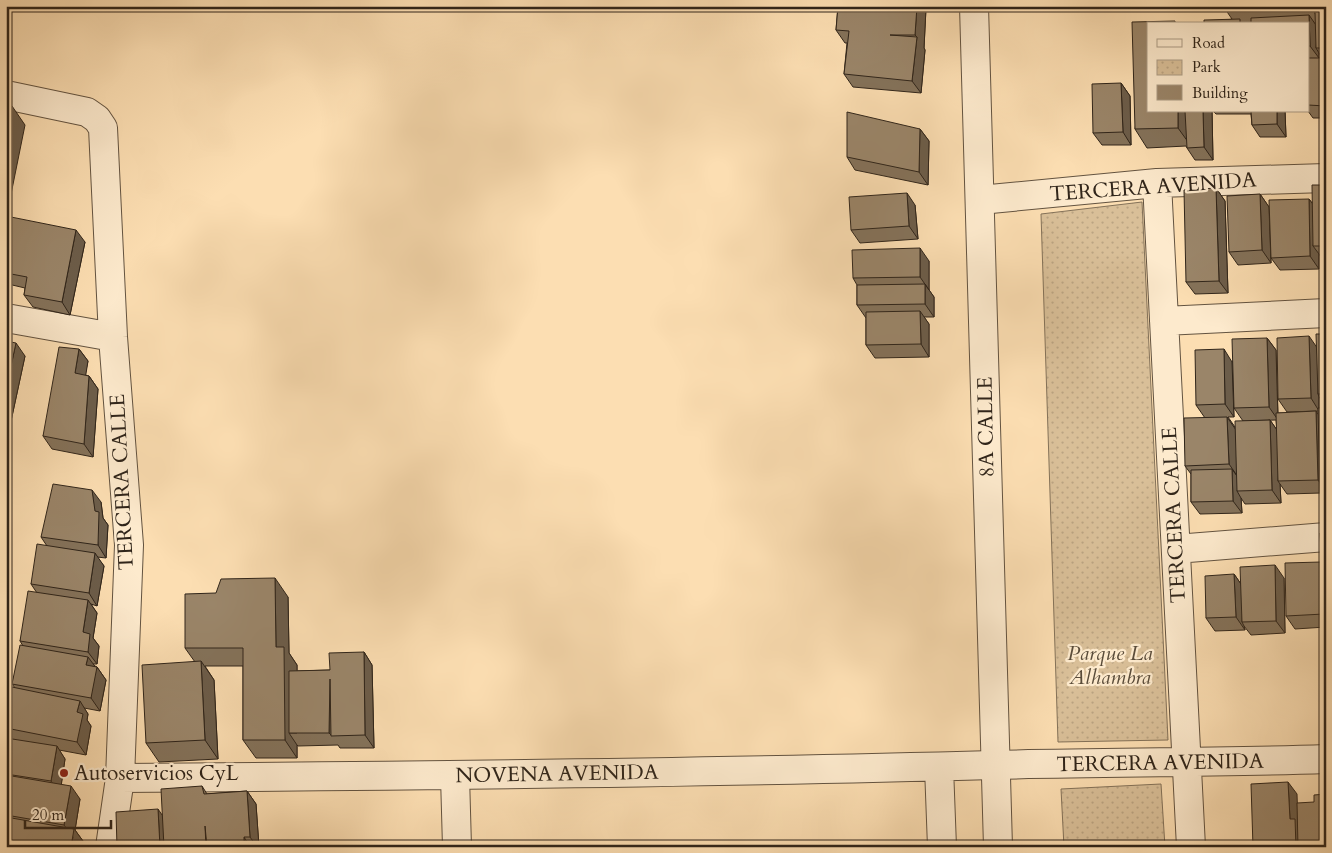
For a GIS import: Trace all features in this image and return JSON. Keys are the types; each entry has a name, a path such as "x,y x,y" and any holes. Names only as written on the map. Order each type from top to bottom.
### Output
{"street":[{"name":"8A CALLE","path":"974,6 994,765 998,847"},
{"name":"TERCERA CALLE","path":"6,95 87,112 97,119 103,128 113,338 130,545 120,778 110,847"},
{"name":"TERCERA AVENIDA","path":"980,200 1157,184 1326,178"},
{"name":"TERCERA CALLE","path":"1157,184 1191,847"},
{"path":"1164,321 1326,313"},
{"path":"6,318 113,338"},
{"path":"1176,548 1326,537"},
{"name":"TERCERA AVENIDA","path":"994,765 1187,764 1326,759"},
{"name":"NOVENA AVENIDA","path":"120,778 455,776 994,765"},
{"path":"939,767 942,847"},
{"path":"455,776 457,847"}],"green space":[{"name":"Parque La Alhambra","path":"1142,202 1168,740 1058,742 1041,214"},
{"path":"1161,784 1165,847 1064,847 1061,789"}],"building":[{"path":"838,6 917,6 915,35 890,35 917,37 912,81 844,74 849,31 836,30"},
{"path":"1315,12 1326,12 1326,48 1316,48"},
{"path":"1309,15 1309,22 1251,22 1251,18"},
{"path":"1240,19 1240,22 1204,22 1204,20"},
{"path":"1175,21 1147,22 1147,112 1178,112 1178,128 1135,129 1132,22"},
{"path":"1310,58 1326,58 1326,106 1310,105"},
{"path":"1121,83 1123,132 1093,133 1092,84"},
{"path":"6,105 12,106 6,136"},
{"path":"847,112 920,129 919,172 847,157"},
{"path":"1185,112 1203,112 1204,147 1187,148"},
{"path":"1251,112 1277,112 1277,124 1252,125"},
{"path":"1312,185 1326,185 1326,246 1313,246"},
{"path":"1216,188 1219,281 1186,282 1184,190"},
{"path":"907,193 909,226 851,230 849,197"},
{"path":"1260,194 1262,250 1229,252 1227,196"},
{"path":"1309,199 1310,256 1271,258 1269,200"},
{"path":"6,216 76,230 62,302 24,295 27,277 6,273"},
{"path":"920,248 920,277 853,278 852,250"},
{"path":"925,284 925,304 857,305 857,285"},
{"path":"920,311 921,344 866,345 866,312"},
{"path":"1316,334 1326,334 1326,394 1318,394"},
{"path":"1309,336 1311,398 1278,399 1277,338"},
{"path":"1267,338 1269,407 1234,408 1232,339"},
{"path":"6,341 16,343 6,389"},
{"path":"59,347 79,349 75,373 89,376 84,444 43,436"},
{"path":"1224,349 1225,404 1196,405 1195,350"},
{"path":"1318,408 1326,408 1326,491 1320,492"},
{"path":"1316,411 1318,480 1278,481 1276,413"},
{"path":"1227,417 1229,464 1185,466 1184,418"},
{"path":"1270,420 1272,490 1237,491 1235,421"},
{"path":"1232,469 1233,501 1191,502 1191,470"},
{"path":"53,484 92,490 95,511 99,512 98,545 41,537"},
{"path":"1320,533 1326,533 1326,625 1325,625"},
{"path":"37,544 95,553 89,593 31,584"},
{"path":"1321,562 1324,614 1286,616 1285,563"},
{"path":"1275,565 1276,621 1242,622 1240,567"},
{"path":"1234,574 1236,617 1206,618 1205,576"},
{"path":"275,578 276,647 284,647 285,740 243,740 243,648 185,648 185,594 216,593 221,579"},
{"path":"28,591 88,600 83,632 90,634 88,652 20,641"},
{"path":"20,645 88,657 86,665 97,667 91,698 12,684"},
{"path":"364,652 365,735 331,736 330,679 329,733 289,733 289,671 330,670 329,653"},
{"path":"201,661 205,740 146,743 142,665"},
{"path":"7,686 80,701 77,712 83,714 77,742 6,728"},
{"path":"6,738 57,746 51,781 6,774"},
{"path":"6,775 71,786 64,825 6,815"},
{"path":"1288,782 1290,819 1295,819 1296,847 1253,847 1251,784"},
{"path":"202,786 204,794 247,791 250,837 244,837 244,847 207,847 205,826 206,847 164,847 161,789"},
{"path":"1326,794 1326,847 1298,847 1297,803 1314,802 1314,795"},
{"path":"158,809 160,847 117,847 116,812"},
{"path":"6,817 74,829 71,847 6,847"}],"place":[{"name":"Autoservicios CyL","path":"64,773"}]}
